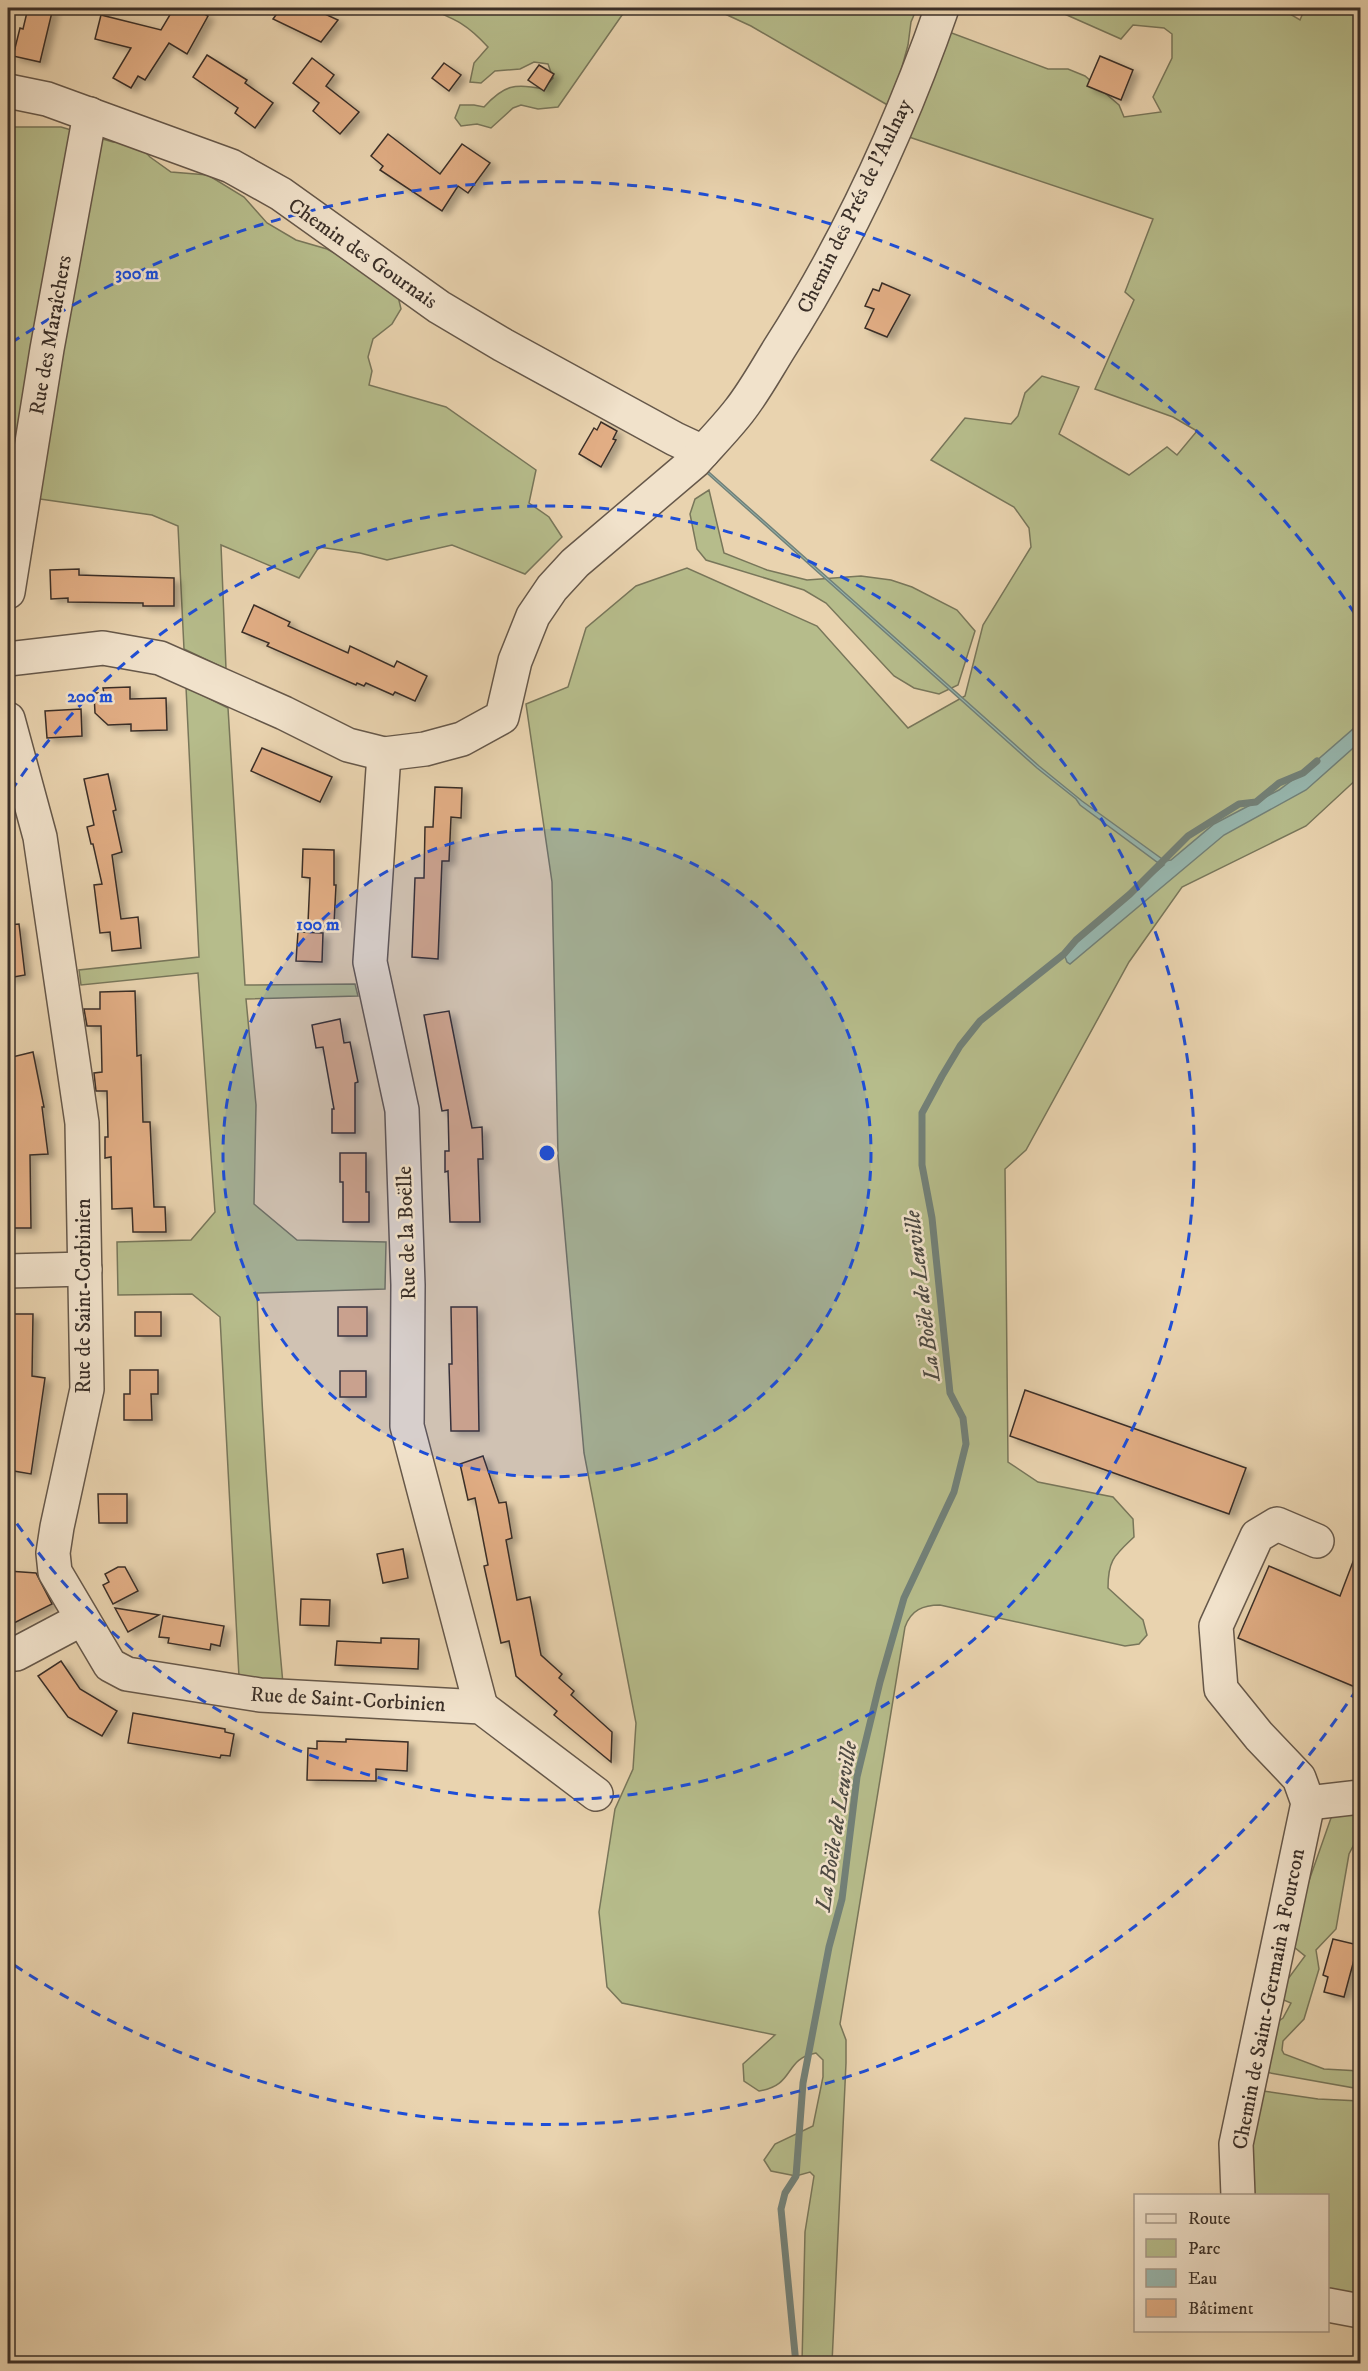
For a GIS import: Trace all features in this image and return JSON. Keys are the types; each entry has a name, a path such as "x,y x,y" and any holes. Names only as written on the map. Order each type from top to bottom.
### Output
{"street":[{"name":"Chemin des Prés de l'Aulnay","path":"384,754 425,749 462,739 502,717 515,662 533,616 552,588 575,563 694,462 740,410 807,306 839,246 922,65 942,8"},
{"name":"Chemin des Gournais","path":"8,91 46,99 90,114 241,172 281,194 439,307 503,345 703,452"},
{"name":"Rue des Maraîchers","path":"8,592 47,349 90,114"},
{"path":"8,659 103,648 160,658 284,713 348,745 384,754"},
{"name":"Rue de Saint-Corbinien","path":"8,719 40,837 82,1123 87,1389 53,1553 55,1572 110,1665 127,1674 260,1695 481,1707"},
{"name":"Rue de la Boëlle","path":"384,754 370,962 402,1110 408,1285 407,1426 481,1707"},
{"path":"8,1271 85,1269"},
{"path":"1317,1541 1277,1524 1257,1536 1216,1626 1221,1689 1259,1736 1299,1778 1308,1803 1360,1797"},
{"path":"8,1653 16,1654 82,1619"},
{"path":"481,1707 596,1794"},
{"name":"Chemin de Saint-Germain à Fourcon","path":"1238,2194 1236,2144 1308,1803"}],"green space":[{"path":"428,8 627,8 558,107 538,109 521,105 513,108 491,128 477,124 461,126 455,118 460,105 484,107 504,90 517,86 543,89 553,78 548,64 534,62 520,69 495,71 481,83 470,82 474,63 488,47 461,23"},
{"path":"712,8 917,8 911,22 908,45 891,107 751,26"},
{"path":"1051,8 1280,8 1300,20 1305,8 1360,8 1360,776 1306,826 1182,887 1129,962 1026,1150 1005,1169 1008,1462 1038,1482 1113,1497 1133,1519 1134,1537 1114,1559 1109,1571 1108,1588 1143,1620 1147,1635 1139,1644 1125,1646 940,1605 918,1610 911,1616 905,1627 840,2024 846,2040 846,2063 832,2363 802,2363 805,2232 814,2176 810,2172 796,2176 771,2171 764,2160 775,2144 813,2126 823,2077 823,2060 816,2053 806,2056 793,2066 779,2083 759,2091 744,2081 743,2064 775,2035 622,2003 607,1987 599,1912 615,1809 633,1769 636,1723 584,1453 558,1156 552,882 526,704 568,687 586,628 636,586 687,568 817,626 908,728 965,696 983,625 1031,547 1029,528 1014,507 931,460 965,418 1011,424 1018,416 1025,393 1042,376 1079,387 1059,434 1129,475 1167,447 1177,455 1197,431 1173,417 1095,389 1134,300 1125,292 1153,219 906,136 941,29 1048,69 1068,69 1085,76 1119,105 1124,117 1161,112 1153,97 1172,58 1172,34 1164,28 1133,25 1121,39"},
{"path":"8,127 61,127 113,142 136,142 150,157 171,172 208,175 244,197 267,223 296,240 327,249 368,271 397,292 401,309 392,324 373,339 368,357 372,371 369,385 446,407 536,470 529,503 549,517 562,537 525,574 452,545 387,560 360,553 319,547 299,578 221,545 226,669 184,649 178,526 152,515 26,497 8,497"},
{"path":"709,490 724,553 767,570 807,580 861,576 891,580 912,587 957,610 975,631 958,685 939,694 914,688 894,676 826,603 804,590 706,560 697,549 690,514 695,499"},
{"path":"186,687 228,708 245,985 355,984 358,996 246,999 256,1105 254,1204 297,1240 386,1242 385,1289 257,1293 267,1489 283,1684 239,1677 220,1317 192,1294 118,1295 117,1242 191,1240 215,1212 198,973 81,985 79,970 199,957"},
{"path":"1347,1811 1360,1814 1360,1833 1349,1854 1336,1929 1316,1950 1319,1969 1304,2019 1283,2041 1282,2050 1284,2054 1324,2069 1360,2071 1360,2089 1265,2072 1270,2027 1283,2018 1291,2003 1279,1998 1276,1987 1288,1979 1305,1956 1294,1947 1290,1935 1332,1815"},
{"path":"1256,2090 1318,2099 1360,2101 1360,2305 1329,2302 1329,2194 1247,2194"}],"water":[{"path":"701,465 1039,766 1082,801 1165,861 1171,860 1214,824 1279,790 1360,723 1360,742 1306,790 1224,835 1070,964 1064,954 1069,946 1164,865 1080,805 1076,799 1037,768 699,466"}],"building":[{"path":"28,8 53,8 40,62 13,56"},
{"path":"174,8 194,8 208,16 187,54 169,43 145,80 138,76 131,88 113,78 131,48 95,39 101,15 161,30"},
{"path":"281,8 312,8 338,20 321,42 273,19"},
{"path":"207,55 247,80 245,83 273,103 255,128 235,113 238,108 193,77"},
{"path":"1100,56 1133,70 1121,100 1087,86"},
{"path":"312,58 334,75 326,86 359,112 340,134 313,111 319,103 293,83"},
{"path":"444,63 461,75 449,91 432,78"},
{"path":"539,65 554,74 544,91 528,80"},
{"path":"388,134 440,174 462,144 490,163 468,193 458,186 442,211 380,170 383,166 371,156"},
{"path":"882,283 910,295 887,337 865,328 874,309 865,306 873,289 879,291"},
{"path":"601,422 617,431 613,439 616,440 601,467 579,454 594,428 597,430"},
{"path":"79,569 79,575 174,578 174,606 143,606 143,603 68,602 68,598 51,599 50,570"},
{"path":"254,605 290,622 288,626 348,653 350,646 394,667 397,661 427,676 415,701 395,692 393,695 366,683 364,686 357,683 356,685 267,646 269,643 242,632"},
{"path":"130,687 130,699 166,698 167,730 131,731 131,724 108,725 95,713 94,693 104,693 103,688"},
{"path":"81,709 82,736 47,738 45,711"},
{"path":"262,748 332,777 320,802 251,771"},
{"path":"108,774 122,852 112,855 121,919 138,917 141,948 112,951 110,932 100,933 94,885 102,884 87,827 94,825 84,779"},
{"path":"435,787 462,788 461,818 451,817 449,861 442,861 438,959 412,957 415,878 424,878 425,827 433,827"},
{"path":"303,849 334,850 334,885 336,885 334,924 308,923 310,878 302,877"},
{"path":"19,924 25,975 8,978 8,925"},
{"path":"298,932 323,933 322,962 296,961"},
{"path":"135,991 137,1056 141,1055 143,1122 150,1122 154,1207 165,1207 166,1232 133,1232 132,1208 112,1209 111,1157 105,1158 105,1137 108,1137 107,1091 96,1091 94,1073 102,1072 101,1026 87,1026 84,1009 100,1009 100,992"},
{"path":"449,1011 472,1128 482,1127 483,1159 478,1159 480,1222 450,1222 448,1171 445,1172 445,1151 449,1151 448,1110 442,1111 424,1015"},
{"path":"340,1019 344,1043 350,1042 358,1082 355,1083 355,1133 332,1133 332,1109 334,1109 323,1047 316,1048 312,1025"},
{"path":"33,1052 44,1107 42,1107 48,1154 30,1155 31,1228 8,1228 8,1058"},
{"path":"340,1153 366,1153 369,1222 343,1222"},
{"path":"338,1307 367,1307 367,1336 338,1336"},
{"path":"451,1307 477,1307 479,1431 451,1431 449,1364 452,1364"},
{"path":"135,1312 161,1312 161,1336 135,1336"},
{"path":"8,1314 33,1314 32,1376 45,1378 31,1474 8,1470"},
{"path":"130,1370 158,1370 158,1394 151,1394 152,1420 124,1420 124,1394 130,1394"},
{"path":"340,1371 366,1371 366,1397 340,1397"},
{"path":"1025,1390 1246,1468 1229,1514 1010,1436"},
{"path":"483,1456 499,1503 506,1502 512,1538 506,1540 517,1600 530,1597 541,1655 562,1674 559,1678 574,1691 571,1695 612,1732 611,1762 554,1715 557,1711 516,1676 509,1641 501,1643 484,1566 488,1565 475,1498 468,1500 460,1464"},
{"path":"98,1494 127,1494 127,1523 99,1523"},
{"path":"1359,1546 1360,1689 1238,1638 1269,1566 1340,1596"},
{"path":"403,1549 408,1578 383,1583 377,1554"},
{"path":"118,1567 125,1567 138,1591 113,1604 103,1585 109,1582 105,1574"},
{"path":"8,1571 36,1573 52,1604 8,1626"},
{"path":"301,1599 330,1600 329,1626 300,1625"},
{"path":"115,1608 159,1615 128,1632"},
{"path":"163,1616 224,1626 220,1646 211,1644 210,1650 168,1643 169,1638 159,1637"},
{"path":"381,1638 419,1639 418,1669 335,1665 337,1641 381,1643"},
{"path":"61,1661 80,1689 117,1711 102,1736 68,1717 38,1676"},
{"path":"133,1713 225,1729 225,1732 234,1734 230,1756 221,1755 220,1758 128,1743"},
{"path":"346,1739 408,1742 407,1771 376,1769 376,1781 307,1780 308,1748 317,1749 317,1741 346,1742"},
{"path":"1333,1939 1358,1945 1344,1997 1324,1992 1328,1977 1323,1975"}],"waterway":[{"name":"La Boële de Leuville","path":"796,2364 781,2209 785,2193 796,2176 803,2083 829,1947 842,1899 857,1777 880,1682 904,1598 954,1492 966,1444 963,1418 950,1393 932,1218 922,1165 922,1113 960,1046 980,1021 1064,954 1076,940 1130,894 1188,836 1239,804 1256,802 1279,783 1303,773 1317,761"}]}
